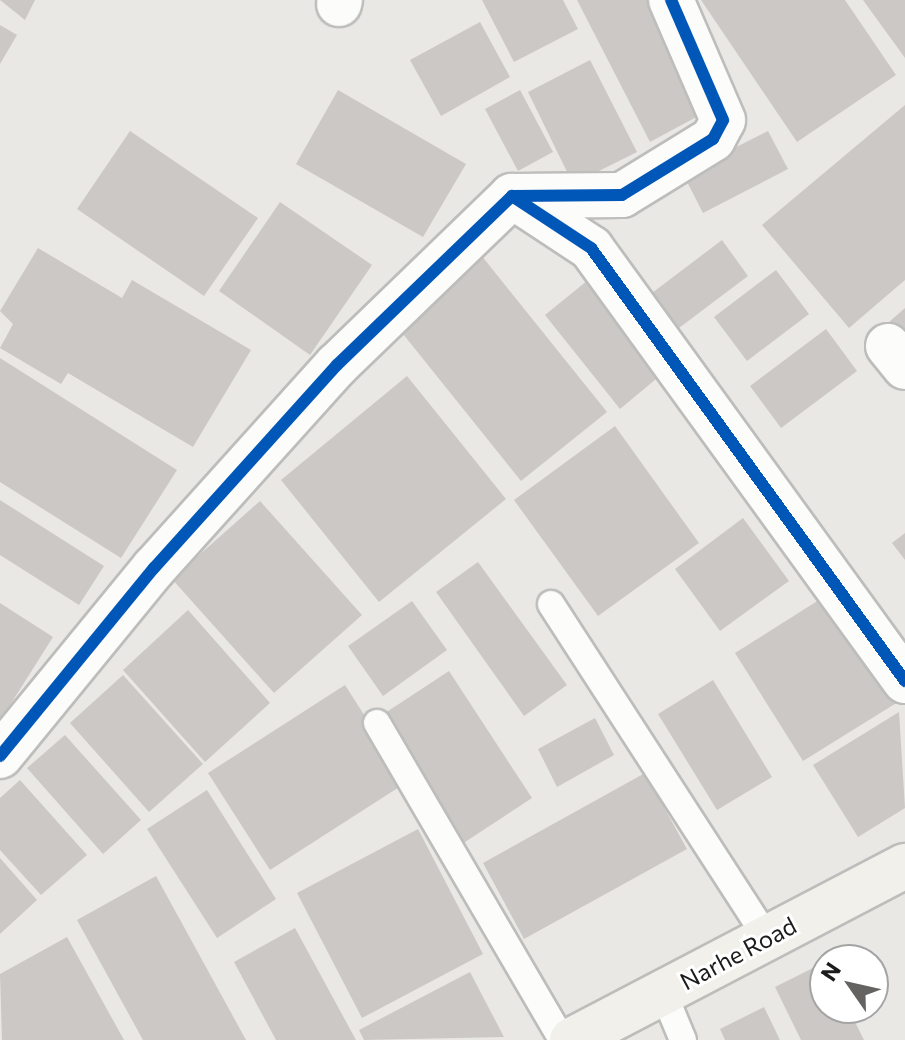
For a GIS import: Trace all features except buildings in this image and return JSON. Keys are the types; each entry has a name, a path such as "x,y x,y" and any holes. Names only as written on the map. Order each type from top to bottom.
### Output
{"street":[{"path":"0,756 154,568 337,365 512,196 622,195 713,139 723,120 671,0"},
{"path":"512,196 591,248 905,681"},
{"name":"Narhe Road","path":"578,1038 905,866"}],"lane":[{"path":"551,604 767,938"},
{"path":"377,723 578,1038"},
{"path":"663,992 683,1040"}],"cycle path":[{"path":"0,756 154,568 337,365 512,196 622,195 713,139 723,120 671,0"},
{"path":"512,196 591,248 905,681"}]}
